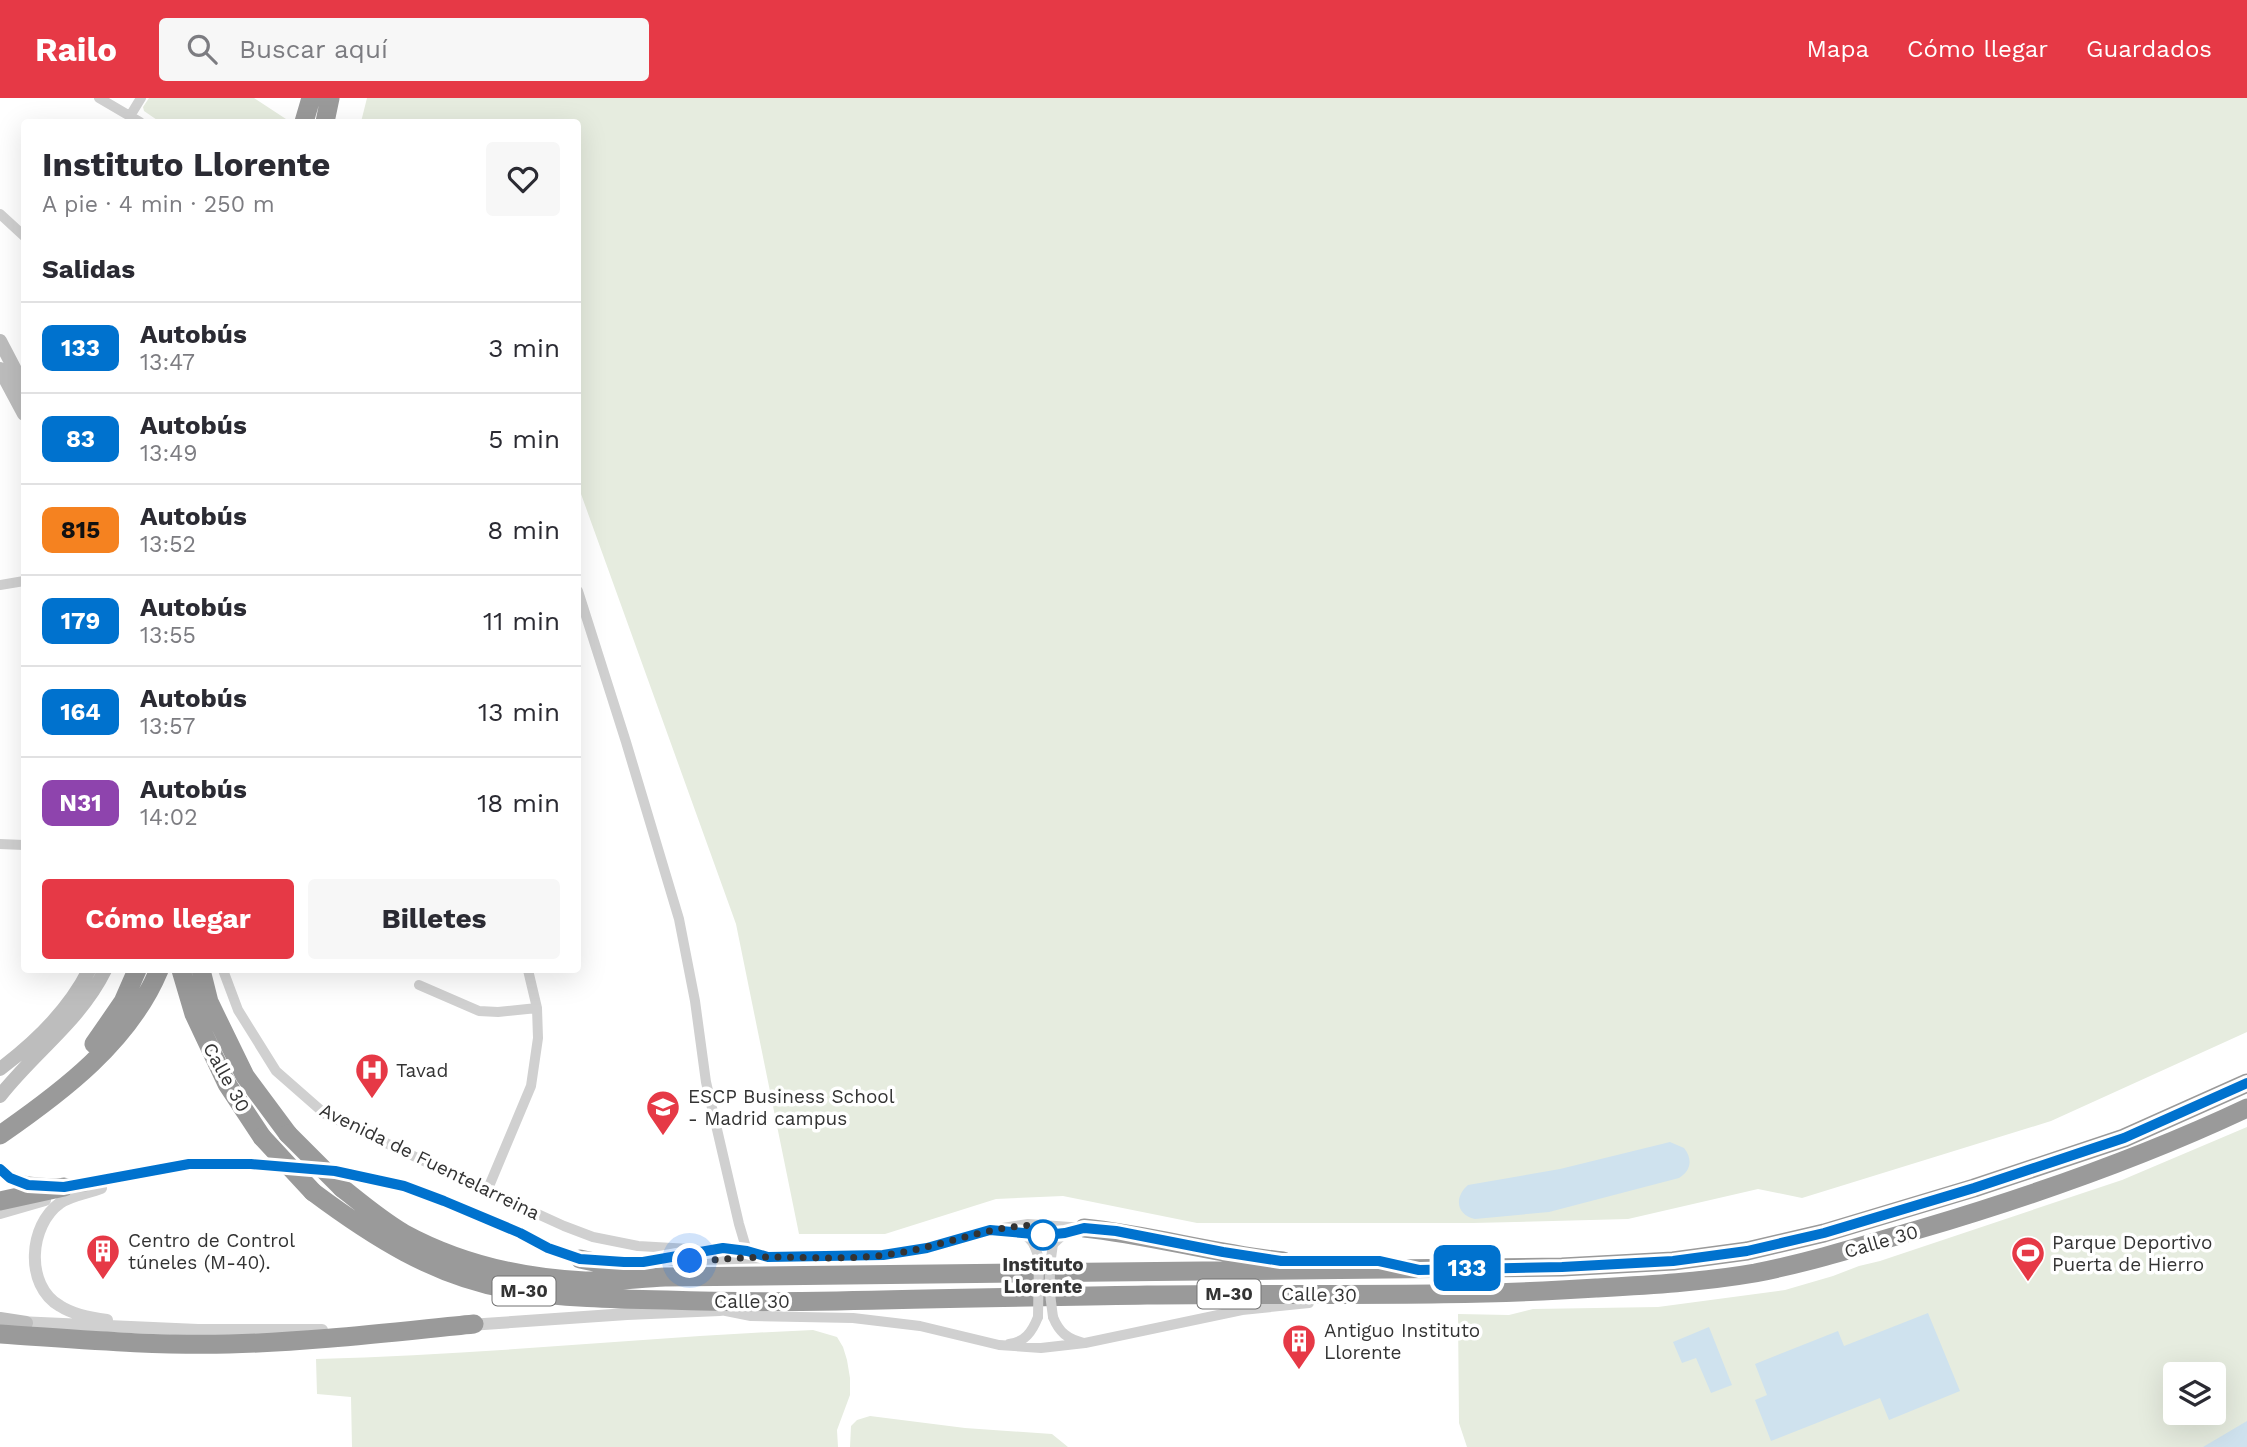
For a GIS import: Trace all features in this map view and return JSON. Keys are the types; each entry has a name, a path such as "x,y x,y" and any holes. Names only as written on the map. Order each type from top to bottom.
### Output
{"highway":[{"path":"305,119 311,98"},
{"path":"326,119 330,98"},
{"path":"0,1135 48,1102 72,1074 123,1002 136,973"},
{"name":"Calle 30","path":"182,973 194,1014 226,1084 262,1137 313,1192 392,1246 432,1266 492,1285 584,1298 759,1302 1237,1294 1350,1295 1565,1290 1673,1284 1755,1273 1837,1254 1994,1207 2164,1146 2247,1108"},
{"name":"Calle 30","path":"202,973 209,1002 245,1076 288,1135 342,1188 373,1213 437,1249 470,1261 507,1271 585,1281 666,1277 1419,1270 1673,1261 1747,1251 1824,1233 1974,1188 2124,1138 2247,1083"},
{"path":"0,1123 106,1048 132,1017 156,976"},
{"path":"2164,1146 2196,1143 2247,1121"},
{"path":"0,1201 74,1186"},
{"path":"1084,1228 1116,1231 1281,1261 1379,1261 1419,1270"},
{"path":"580,1259 666,1277"},
{"path":"1309,1303 1350,1295"},
{"path":"721,1310 759,1302"},
{"path":"0,1334 161,1344 228,1344 295,1341 474,1324"}],"main road":[{"path":"0,341 21,381"},
{"path":"0,369 21,408"},
{"path":"0,1069 49,1026 87,973"},
{"path":"0,1096 71,1021 103,973"},
{"path":"0,1169 10,1178 28,1185 74,1186"},
{"path":"0,1320 26,1323"}],"street":[{"path":"99,98 135,119 141,98"},
{"path":"0,214 21,233"},
{"path":"0,585 21,582"},
{"path":"581,601 679,919 695,1001 706,1082 747,1251"},
{"path":"2,847 21,845"},
{"name":"Avenida de Fuentelarreina","path":"224,973 238,1010 276,1071 325,1114 487,1191 593,1237 638,1246 735,1249 768,1257"},
{"path":"487,1191 531,1086 538,1038 537,1008 529,973"},
{"path":"419,985 479,1011 537,1008"},
{"path":"0,1213 50,1198 74,1186 200,1164 271,1165 335,1171 404,1186 580,1259 643,1262 883,1255 927,1248 990,1230 1028,1224 1084,1228"},
{"path":"134,1176 61,1202 45,1219 35,1244 35,1260 38,1276 47,1294 59,1306 85,1317 152,1329"},
{"path":"735,1249 739,1224"},
{"path":"1084,1228 1065,1233 1054,1244 1051,1258 1051,1305 1057,1328 1074,1341 1085,1343"},
{"path":"990,1230 1023,1234 1031,1239 1039,1258 1038,1317 1033,1329 1024,1339 999,1345"},
{"name":"Avenida de Fuentelarreina","path":"643,1262 707,1250"},
{"path":"26,1323 152,1329 350,1330 721,1310 751,1316 853,1318 910,1325 999,1345 1041,1348 1085,1343 1242,1310 1309,1303"}],"shaded area":[{"path":"149,98 254,98 286,119 156,119 144,111 143,107"},
{"path":"367,98 2247,98 2247,1032 2051,1121 1802,1198 1758,1189 1628,1219 1473,1223 1197,1223 1063,1196 996,1199 885,1234 799,1234 736,924 581,494 581,119 362,119"},
{"name":"Parque Deportivo Puerta de Hierro","path":"2247,1127 2247,1447 1467,1447 1459,1423 1458,1314 1509,1315 1533,1309 1658,1307 1785,1290 2122,1180"},
{"path":"813,1330 837,1337 847,1360 850,1395 837,1430 838,1447 352,1447 351,1397 317,1394 316,1359 440,1354"},
{"path":"870,1416 965,1428 1052,1434 1068,1447 850,1447 851,1426 857,1420"}],"water":[{"path":"1670,1142 1684,1148 1690,1160 1688,1168 1679,1178 1549,1212 1475,1219 1464,1214 1459,1205 1461,1195 1468,1185 1560,1169"},
{"path":"1928,1313 1960,1391 1889,1420 1880,1398 1771,1441 1755,1400 1767,1395 1755,1364 1838,1331 1844,1346"},
{"path":"1709,1327 1732,1385 1711,1393 1696,1358 1682,1363 1673,1342"},
{"path":"2247,1421 2247,1447 2203,1447"}],"bus line":[{"name":"133","path":"0,1169 17,1182 64,1187 189,1164 232,1163 335,1171 404,1186 580,1259 624,1262 643,1262 723,1248 768,1257 883,1255 927,1248 990,1230 1045,1235 1084,1228 1116,1231 1281,1261 1379,1261 1419,1270 1562,1267 1673,1261 1747,1251 1824,1233 1974,1188 2124,1138 2247,1083"}],"place":[{"name":"Tavad","path":"372,1100"},
{"name":"ESCP Business School - Madrid campus","path":"663,1137"},
{"name":"Instituto Llorente","path":"1043,1235"},
{"name":"Centro de Control túneles (M-40).","path":"103,1281"},
{"name":"Parque Deportivo Puerta de Hierro","path":"2028,1283"},
{"name":"Antiguo Instituto Llorente","path":"1299,1371"}],"route":[{"path":"690,1261 883,1255 927,1248 964,1236 1028,1224 1047,1225 1043,1235"}]}
